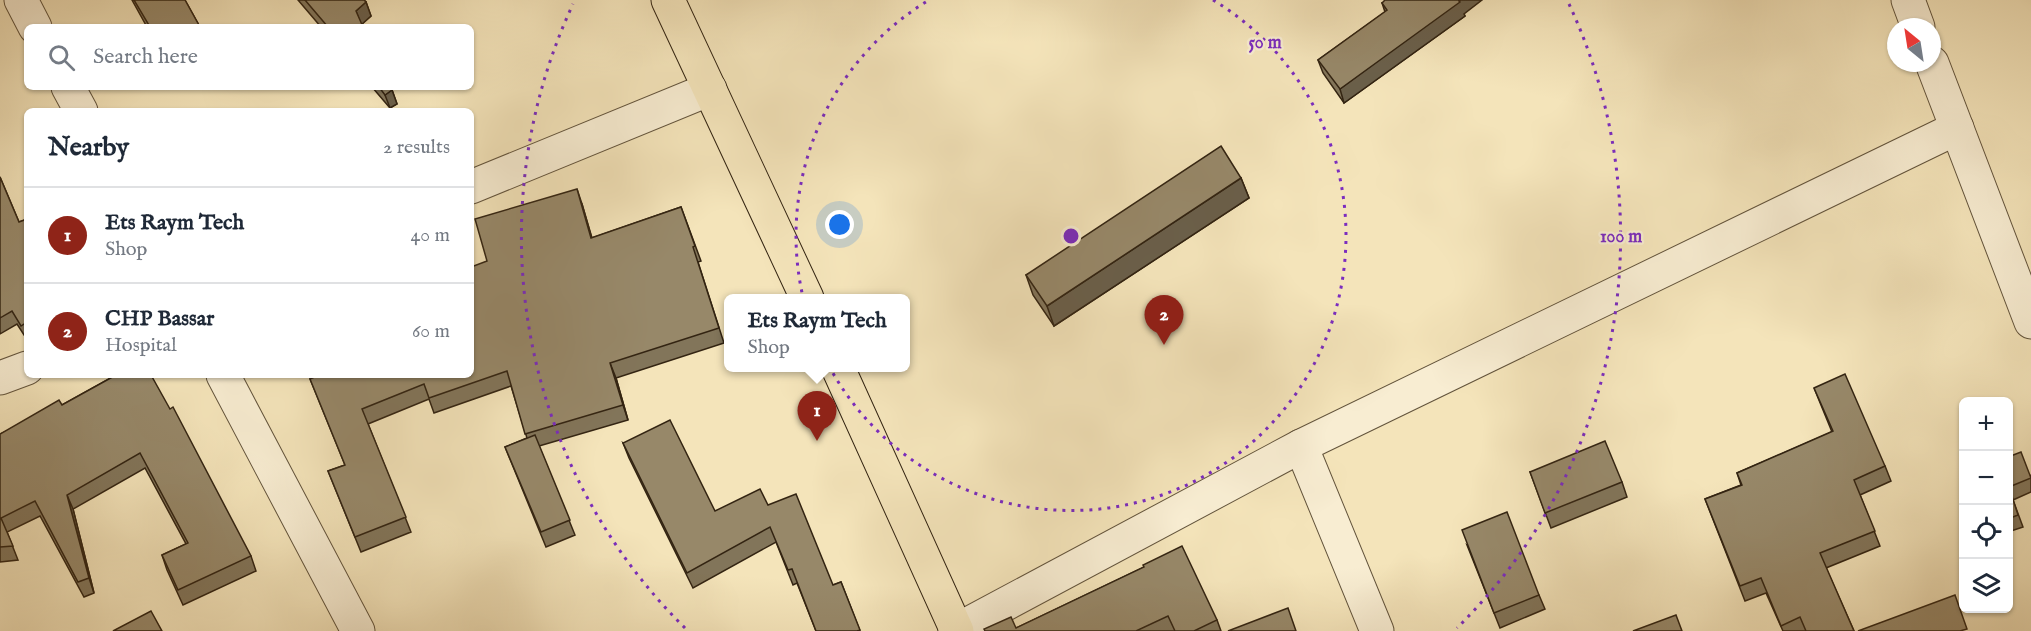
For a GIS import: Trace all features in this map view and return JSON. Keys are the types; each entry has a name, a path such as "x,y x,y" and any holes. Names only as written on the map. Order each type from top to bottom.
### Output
{"main road":[{"path":"668,0 805,294"},
{"path":"840,372 956,631"}],"street":[{"path":"21,0 33,24"},
{"path":"1908,0 1915,18"},
{"path":"1935,72 2031,322"},
{"path":"474,186 710,89"},
{"path":"70,90 79,108"},
{"path":"956,631 1301,446 1957,128"},
{"path":"0,378 24,369"},
{"path":"225,378 358,631"},
{"path":"1301,446 1377,631"}],"building":[{"path":"134,0 185,0 198,24 148,24"},
{"path":"305,0 364,0 366,2 356,11 362,24 325,24"},
{"path":"1385,0 1460,0 1460,2 1340,89 1318,60 1387,10 1382,3"},
{"path":"381,90 392,90 385,95"},
{"path":"1221,146 1241,178 1047,306 1026,275"},
{"path":"0,177 19,222 24,220 24,324 21,326 12,311 0,318"},
{"path":"577,189 591,238 681,207 719,328 610,363 623,405 525,434 507,371 429,398 424,384 362,409 406,517 355,537 328,471 345,465 310,379 474,378 474,266 487,261 475,219"},
{"path":"1845,374 1885,466 1854,480 1875,531 1820,553 1854,631 1806,631 1800,617 1781,626 1761,578 1740,586 1705,499 1742,485 1737,473 1833,431 1814,388"},
{"path":"111,378 153,378 170,409 173,407 251,556 178,590 162,555 188,543 140,453 67,495 89,578 78,582 35,501 1,518 13,546 0,547 0,434 59,400 62,405"},
{"path":"670,420 715,511 760,489 768,505 796,494 833,585 841,582 860,630 816,631 792,569 788,570 770,527 687,573 623,443"},
{"path":"535,435 570,520 541,532 505,447"},
{"path":"1605,441 1622,482 1545,513 1530,472"},
{"path":"2021,452 2031,478 2013,485 2013,455"},
{"path":"2013,499 2018,515 2013,517"},
{"path":"1507,512 1539,595 1494,613 1462,530"},
{"path":"1182,546 1217,620 1194,631 1175,631 1168,616 1136,631 985,631 984,629 1011,617 1016,628 1144,567 1143,565"},
{"path":"1955,595 1959,613 1961,613 1967,629 1960,631 1858,631"},
{"path":"1288,608 1296,631 1228,631"},
{"path":"151,611 162,631 113,631"},
{"path":"1676,615 1682,631 1633,631"}],"place":[{"name":"CHP Bassar","path":"1164,345"},
{"name":"Ets Raym Tech","path":"817,441"}]}
